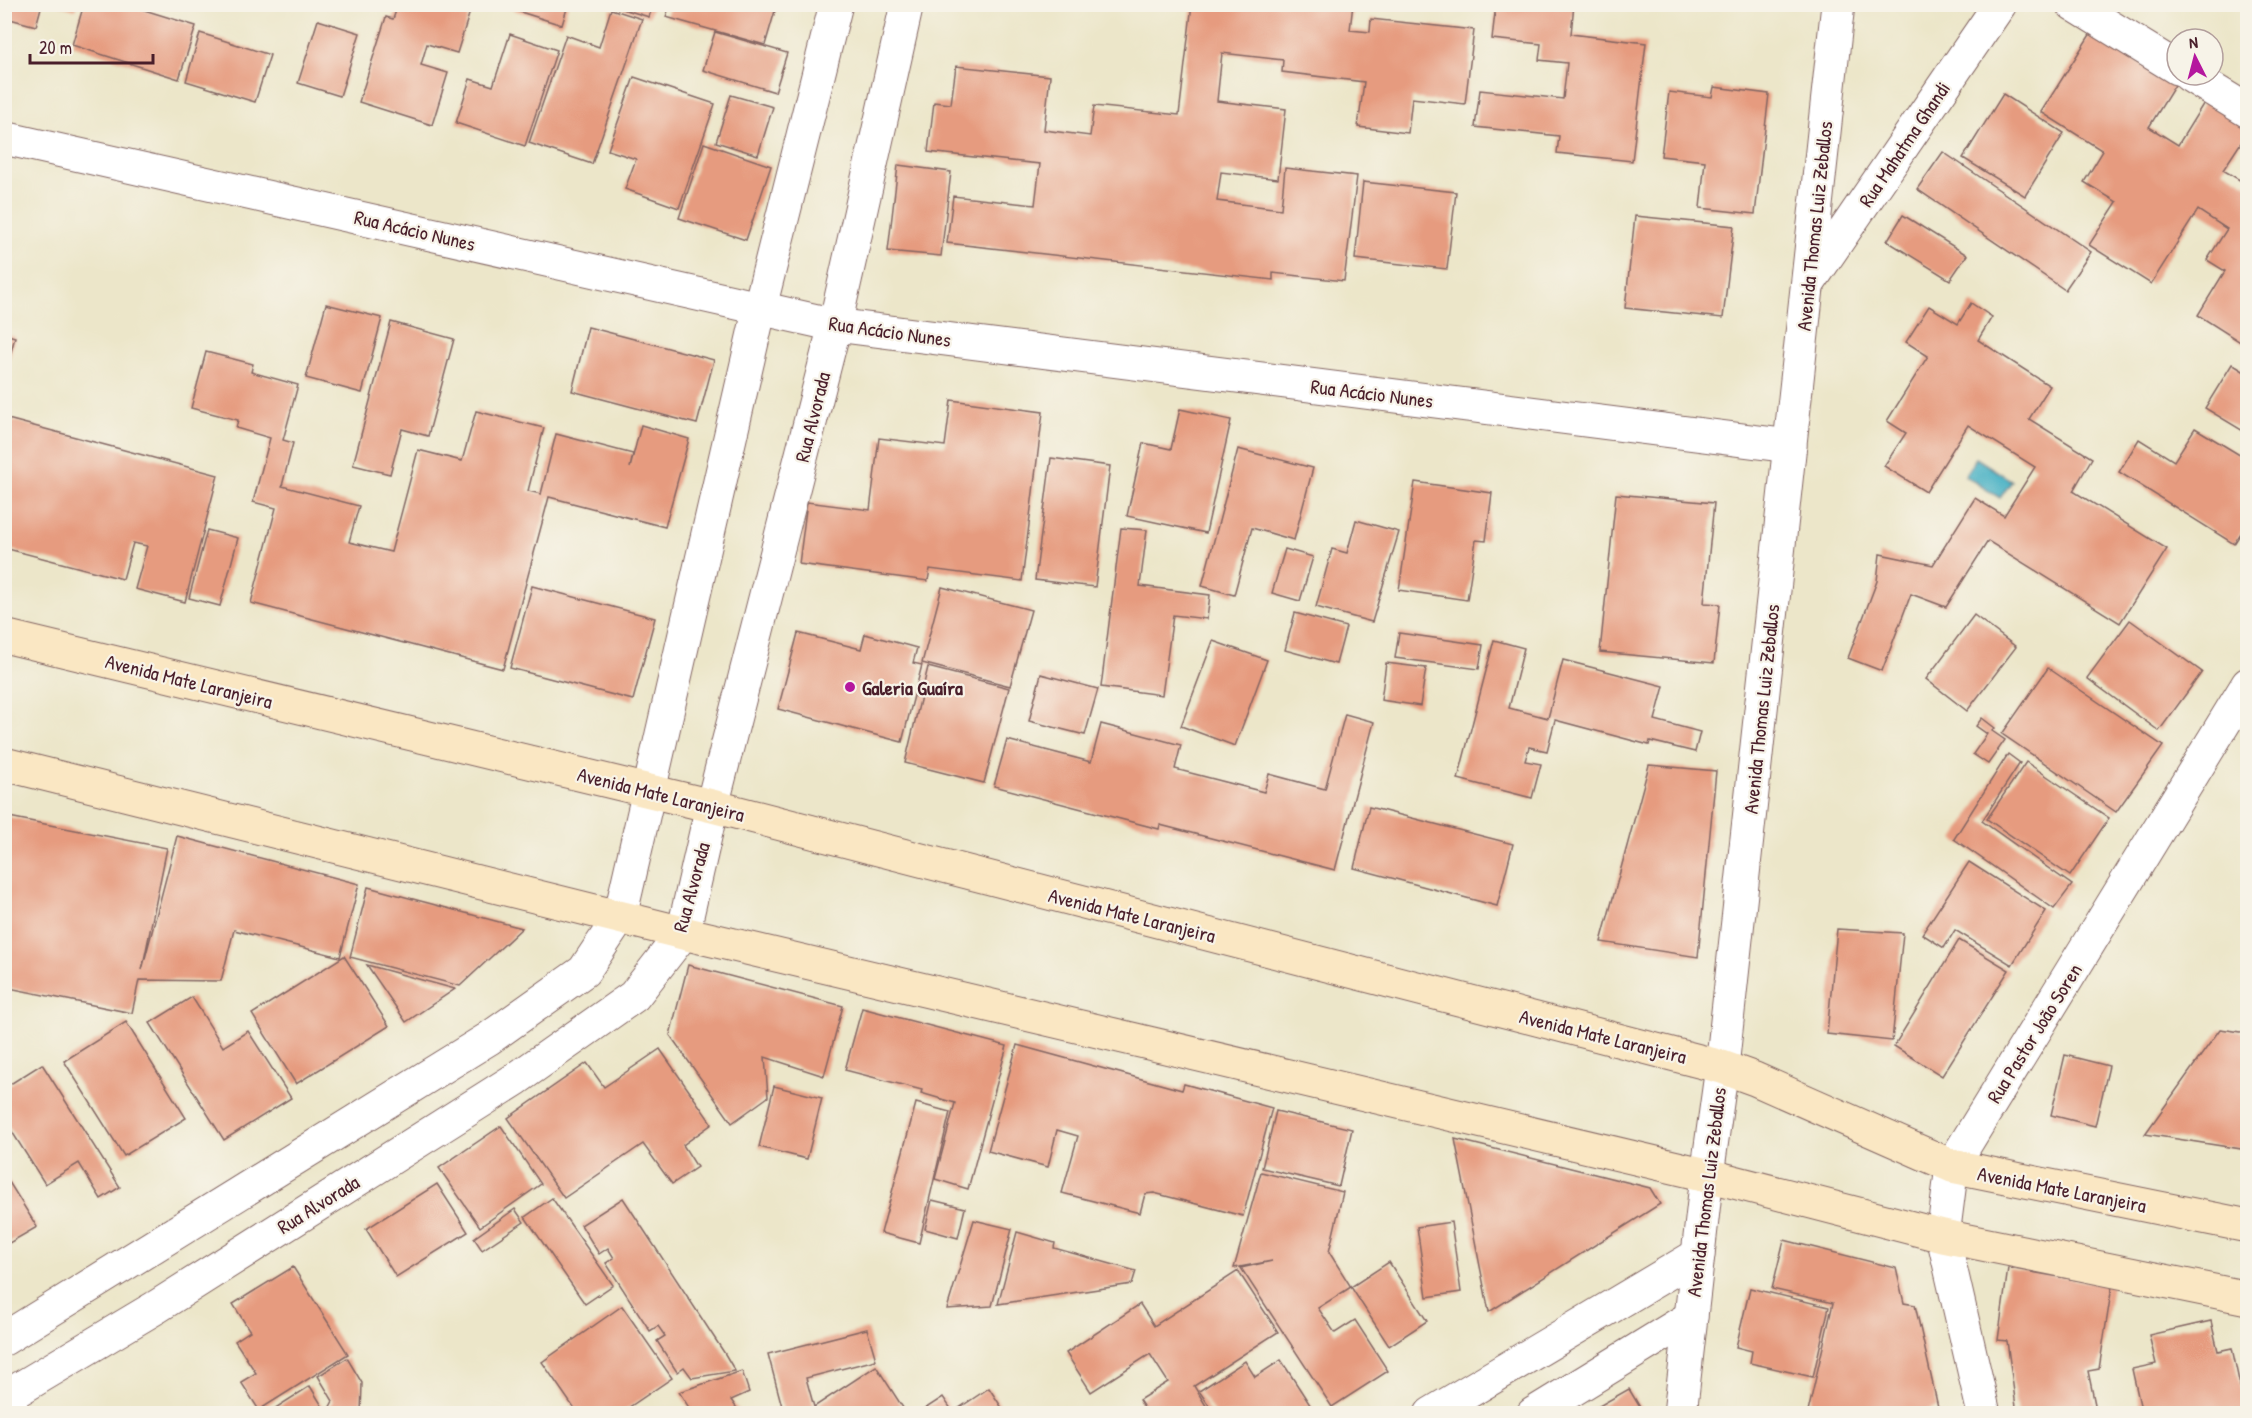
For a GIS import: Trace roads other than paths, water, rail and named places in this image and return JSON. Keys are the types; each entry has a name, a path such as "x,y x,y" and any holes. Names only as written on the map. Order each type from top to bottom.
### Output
{"main road":[{"name":"Avenida Mate Laranjeira","path":"4,636 712,806 1722,1067 1755,1079 1952,1166 2247,1226"},
{"path":"4,764 683,933 1707,1175 1943,1236 2247,1298"}],"street":[{"path":"4,1339 488,1039 584,971 620,917 760,307 836,4"},
{"name":"Rua Alvorada","path":"4,1398 158,1306 516,1079 633,996 683,933 712,806 835,326 907,4"},
{"name":"Avenida Thomas Luiz Zeballos","path":"1680,1413 1707,1175 1722,1067 1838,4"},
{"name":"Rua Mahatma Ghandi","path":"1808,284 2000,4"},
{"path":"2073,4 2165,61"},
{"path":"2208,87 2247,111"},
{"name":"Rua Acácio Nunes","path":"4,138 760,307 835,326 1790,446"},
{"name":"Rua Pastor João Soren","path":"1984,1413 1943,1236 1952,1166 2247,684"},
{"path":"488,1039 516,1079"},
{"path":"1440,1411 1698,1255"},
{"path":"125,1265 158,1306"},
{"path":"1533,1413 1691,1317"}],"water":[{"path":"1976,458 2012,481 2000,498 1965,476"}],"place":[{"name":"Galeria Guaíra","path":"850,687"}]}
